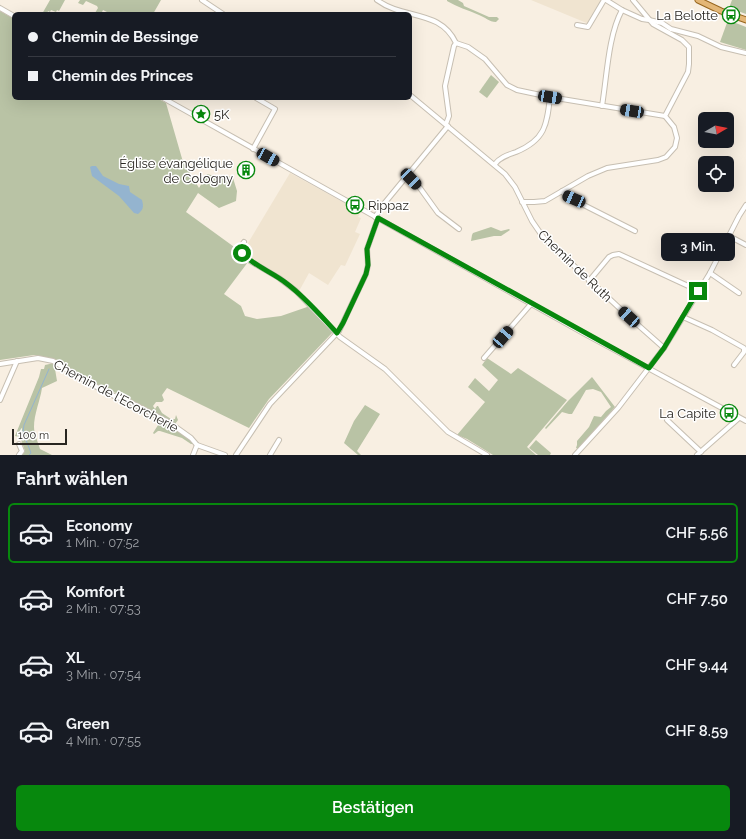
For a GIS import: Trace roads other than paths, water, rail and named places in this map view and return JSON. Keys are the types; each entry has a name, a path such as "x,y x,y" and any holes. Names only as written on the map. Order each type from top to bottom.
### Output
{"main road":[{"path":"698,0 721,11 746,20"}],"street":[{"path":"202,0 220,12"},
{"path":"377,0 390,8 404,12"},
{"path":"577,25 588,27 605,0 642,20 662,23 671,29 698,36 721,47 746,53"},
{"path":"633,0 650,20 658,27 682,40 687,44 689,49 688,72 665,116"},
{"path":"0,8 12,15"},
{"path":"602,106 609,56 618,18 622,10"},
{"path":"412,14 436,21 448,31 456,43 468,47 487,61 504,82 512,88 550,97 665,116 674,127 677,136 675,147 668,155 661,159 618,166 599,171 545,201 522,202"},
{"path":"236,455 270,404 337,333 343,323 366,274 368,265 367,249 377,218 407,176 447,125 449,116 445,86 456,43"},
{"name":"Chemin de Ruth","path":"412,97 495,164 508,177 532,221 543,237 589,281 664,348"},
{"path":"495,164 500,158 530,145 540,136 546,124 550,97"},
{"path":"167,100 531,304 745,420"},
{"path":"253,149 275,109 259,100"},
{"path":"407,176 420,188 438,213 458,230"},
{"path":"562,191 566,196 635,231"},
{"path":"575,455 618,408 664,348 710,273 746,204"},
{"path":"729,236 746,244"},
{"path":"244,242 239,249 250,262 279,278 296,291 337,333 360,352 385,369 448,432 487,455"},
{"path":"589,281 609,257 619,254 698,291"},
{"path":"710,273 739,293"},
{"path":"484,358 531,304"},
{"path":"683,317 744,348 744,352 734,365"},
{"name":"Chemin de l'Ecorcherie","path":"0,364 38,358 53,361 91,384 170,423 191,438 197,445 225,455"},
{"path":"0,400 17,361"},
{"path":"667,420 699,453 739,418"},
{"path":"270,455 279,440"},
{"path":"18,444 22,451 19,455"},
{"path":"194,455 197,445"}],"water":[{"path":"96,166 103,176 119,184 129,186 130,192 142,200 143,208 140,213 134,213 119,196 92,176 90,167"}],"waterway":[{"path":"29,455 31,453 23,432 24,425 49,369"}],"place":[{"name":"La Belotte","path":"731,15"},
{"name":"5K","path":"201,114"},
{"name":"Église évangélique de Cologny","path":"246,170"},
{"name":"Rippaz","path":"355,205"},
{"name":"La Capite","path":"729,413"}]}
